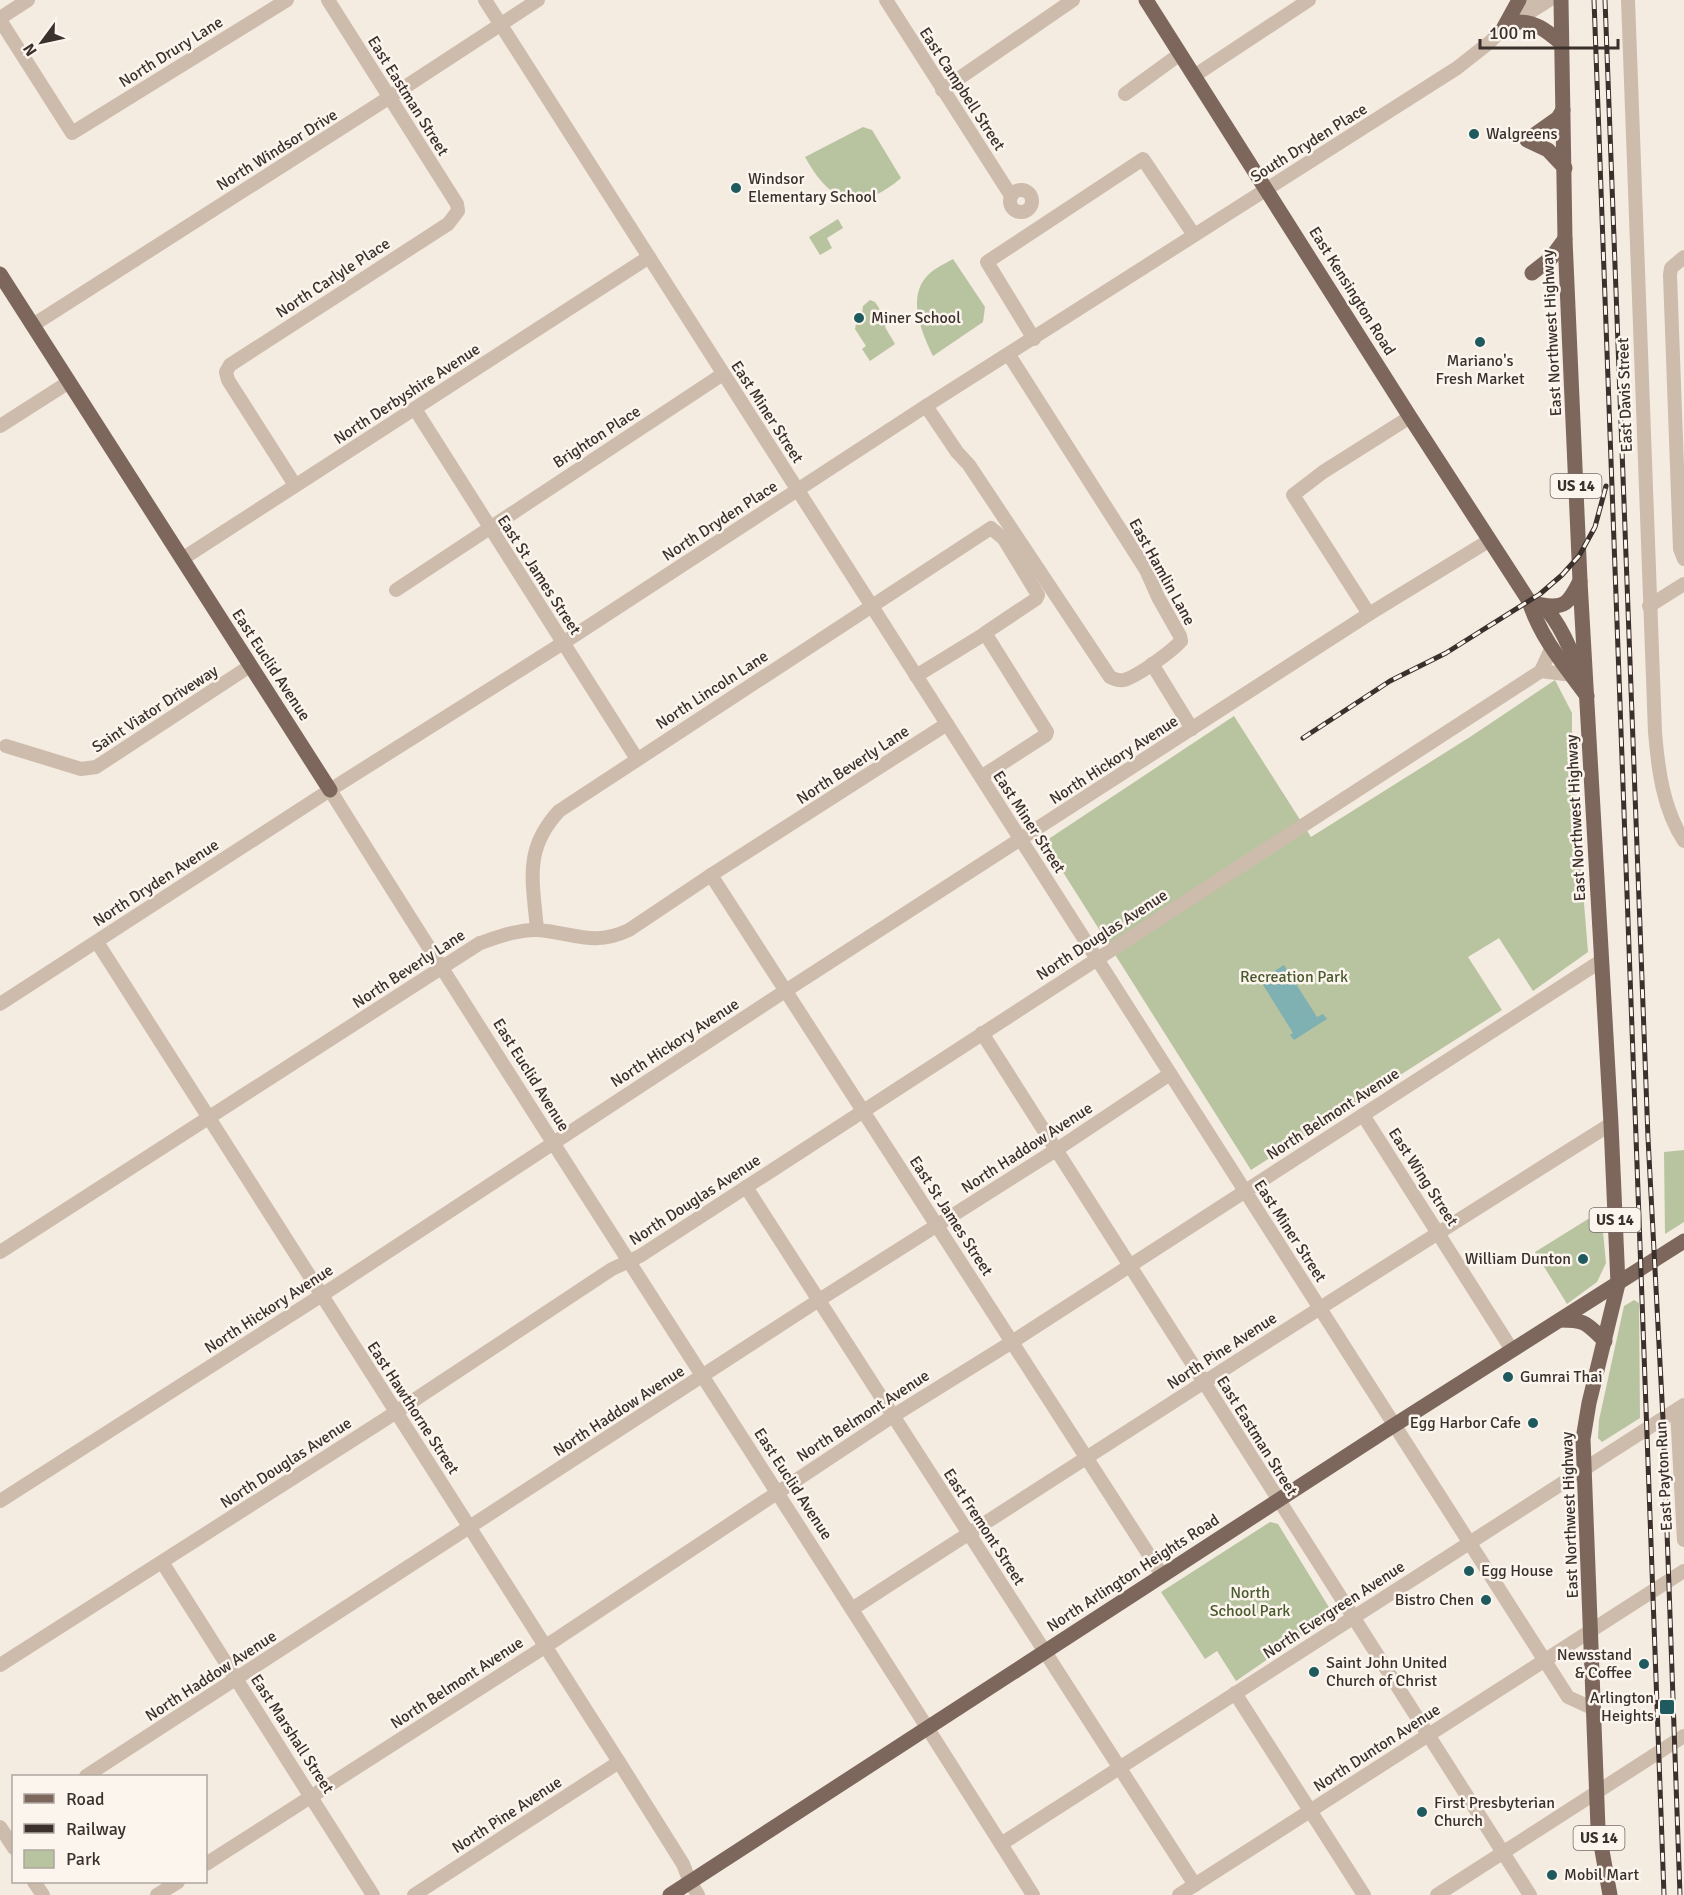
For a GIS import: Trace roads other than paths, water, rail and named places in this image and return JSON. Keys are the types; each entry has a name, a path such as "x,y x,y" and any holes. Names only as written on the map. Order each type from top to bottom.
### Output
{"main road":[{"name":"East Kensington Road","path":"1146,0 1490,540 1571,648 1587,696"},
{"path":"1508,25 1519,0"},
{"name":"East Northwest Highway","path":"1561,0 1565,239 1580,582 1618,1284 1585,1427 1584,1470 1592,1631"},
{"path":"1508,25 1525,21 1544,28 1561,43"},
{"path":"1563,110 1557,118 1527,140 1548,150 1564,168"},
{"path":"1532,273 1551,258 1565,239"},
{"name":"East Euclid Avenue","path":"0,274 330,790"},
{"path":"1536,603 1559,607 1568,603 1580,582"},
{"name":"East Kensington Road","path":"1536,603 1535,618 1552,647 1587,696"},
{"name":"North Arlington Heights Road","path":"669,1895 694,1888 927,1727 1684,1241"},
{"path":"1560,1320 1580,1320 1605,1341"},
{"name":"US 14","path":"1592,1631 1598,1828 1610,1895"}],"street":[{"path":"0,19 28,0"},
{"name":"North Drury Lane","path":"0,19 72,133 287,0"},
{"name":"East Eastman Street","path":"328,0 457,204 458,211"},
{"name":"East Miner Street","path":"485,0 1568,1697 1594,1709"},
{"name":"North Windsor Drive","path":"33,325 538,0"},
{"name":"East Campbell Street","path":"886,0 942,90 1012,195"},
{"path":"942,90 1072,0"},
{"path":"1194,76 1309,0"},
{"name":"South Dryden Place","path":"1128,278 1457,68 1477,54 1521,10 1536,0"},
{"name":"South Dryden Place","path":"1508,25 1549,0"},
{"name":"East Davis Street","path":"1628,0 1649,606 1656,742 1662,788 1672,818 1684,841"},
{"path":"1125,94 1180,54"},
{"path":"1034,339 987,262 1143,159 1194,236"},
{"name":"North Carlyle Place","path":"295,485 232,387 226,372 230,365 448,224 458,211"},
{"name":"North Derbyshire Avenue","path":"182,559 649,257"},
{"path":"1684,257 1671,268 1680,549 1684,559"},
{"name":"North Dryden Place","path":"330,790 563,643 926,406 1128,278"},
{"name":"East Hamlin Lane","path":"926,406 957,452 969,465 1110,677 1124,680 1152,664 1176,647 1181,641 1180,636 1146,570 1009,355"},
{"name":"Brighton Place","path":"396,590 723,374"},
{"path":"0,426 69,382"},
{"name":"East St James Street","path":"415,409 637,759"},
{"path":"1370,614 1293,495 1323,472 1410,417"},
{"name":"North Lincoln Lane","path":"537,930 533,866 536,844 548,822 570,802 991,528 1004,539 1038,597 986,633"},
{"name":"North Hickory Avenue","path":"0,1501 1370,614 1490,540"},
{"path":"1649,606 1684,584"},
{"path":"916,676 986,633 1047,732 1046,735 981,777"},
{"path":"1552,647 1541,671 1572,675"},
{"path":"1152,664 1192,729"},
{"name":"Saint Viator Driveway","path":"6,746 81,769 96,767 250,666"},
{"name":"North Douglas Avenue","path":"0,1665 396,1412 612,1269 640,1256 1541,671"},
{"name":"North Beverly Lane","path":"0,1252 480,943 502,935 537,930 582,939 618,935 629,930 947,724"},
{"name":"North Dryden Avenue","path":"0,1004 330,790"},
{"name":"East Euclid Avenue","path":"330,790 552,1143 1033,1895"},
{"name":"East St James Street","path":"711,875 1162,1575"},
{"name":"East Hawthorne Street","path":"97,942 546,1646 683,1864 694,1888"},
{"name":"North Belmont Avenue","path":"207,1863 546,1646 893,1416 1012,1342 1601,961"},
{"name":"East Eastman Street","path":"982,1034 1530,1895"},
{"name":"North Haddow Avenue","path":"88,1775 819,1300 1056,1150 1170,1074"},
{"name":"East Wing Street","path":"1363,1115 1512,1350"},
{"name":"North Pine Avenue","path":"852,1609 1203,1381 1611,1124"},
{"name":"East Fremont Street","path":"746,1187 1195,1885"},
{"name":"North Evergreen Avenue","path":"1001,1844 1681,1408"},
{"name":"East Payton Run","path":"1681,1408 1684,1540"},
{"name":"East Marshall Street","path":"162,1562 373,1895"},
{"name":"North Dunton Avenue","path":"1179,1895 1684,1571"},
{"path":"1235,1693 1364,1895"},
{"path":"1437,1895 1684,1736"},
{"name":"North Pine Avenue","path":"414,1895 619,1762"},
{"path":"4,1828 12,1844"},
{"path":"157,1895 175,1883"}],"water":[{"path":"1284,965 1317,1017 1323,1014 1327,1019 1294,1040 1290,1035 1293,1033 1260,980"}],"railway":[{"path":"1594,0 1664,1895"},
{"path":"1605,0 1648,1138 1663,1419 1680,1895"},
{"path":"1303,738 1390,681 1446,653 1540,594 1579,556 1595,527 1606,486"}],"place":[{"name":"Walgreens","path":"1474,134"},
{"name":"Windsor Elementary School","path":"736,188"},
{"name":"Miner School","path":"859,318"},
{"name":"Mariano's Fresh Market","path":"1480,342"},
{"name":"William Dunton","path":"1583,1259"},
{"name":"Gumrai Thai","path":"1508,1377"},
{"name":"Egg Harbor Cafe","path":"1533,1423"},
{"name":"Egg House","path":"1469,1571"},
{"name":"Bistro Chen","path":"1486,1600"},
{"name":"Newsstand & Coffee","path":"1644,1664"},
{"name":"Saint John United Church of Christ","path":"1314,1672"},
{"name":"Arlington Heights","path":"1667,1707"},
{"name":"First Presbyterian Church","path":"1422,1812"},
{"name":"Mobil Mart","path":"1552,1875"}],"park label":[{"name":"Recreation Park","path":"1294,977"},
{"name":"North School Park","path":"1250,1602"}]}
